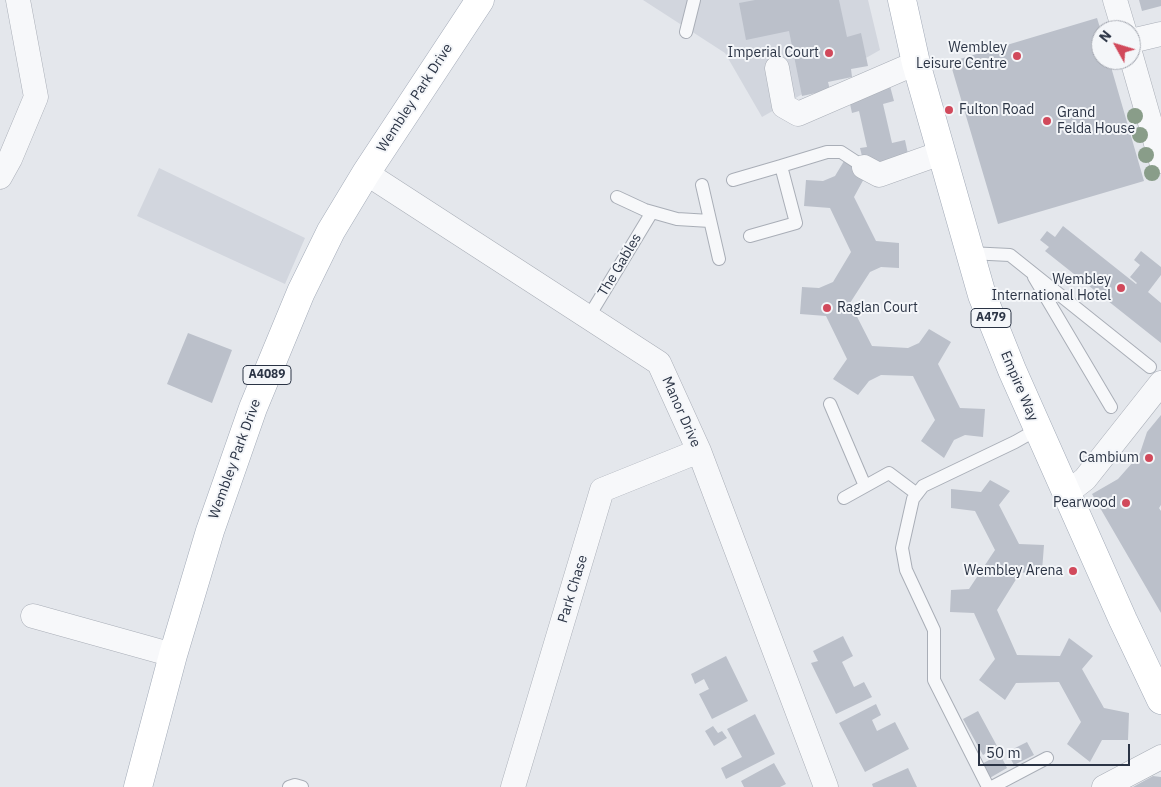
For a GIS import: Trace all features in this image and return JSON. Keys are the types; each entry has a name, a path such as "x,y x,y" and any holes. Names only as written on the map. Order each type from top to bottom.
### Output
{"main road":[{"name":"Wembley Park Drive","path":"138,787 173,655 210,531 253,408 301,292 331,231 366,172 480,0"},
{"name":"Empire Way","path":"902,0 916,63 982,295 1012,370 1064,489 1161,700"}],"street":[{"path":"0,177 10,159 36,96 18,0"},
{"path":"1115,0 1121,20"},
{"path":"1141,39 1161,34"},
{"path":"777,68 784,106 798,114 916,63"},
{"path":"1135,70 1161,161"},
{"path":"864,167 878,175 941,153"},
{"name":"Manor Drive","path":"366,172 658,363 698,451 826,787"},
{"path":"1064,489 1076,486 1085,478 1156,375"},
{"name":"Park Chase","path":"513,787 602,490 698,451"},
{"path":"33,616 173,655"},
{"path":"1104,787 1161,757"}],"lane":[{"path":"686,32 694,0"},
{"path":"733,180 827,152 841,152 864,167"},
{"path":"750,236 796,223 781,166"},
{"path":"702,185 719,259"},
{"path":"617,197 652,212 677,219 710,221"},
{"name":"The Gables","path":"588,318 652,212"},
{"path":"970,253 1010,254 1156,375"},
{"path":"1030,271 1111,407"},
{"path":"830,404 865,486"},
{"path":"988,787 934,680 934,630 906,570 902,548 913,499 923,486 1038,429"},
{"path":"844,498 889,473 916,494"},
{"path":"992,787 1047,758"},
{"path":"288,787 302,787"}],"shaded area":[{"path":"643,0 868,0 880,50 762,117 725,53"},
{"path":"159,168 305,238 285,284 137,216"}],"building":[{"name":"Imperial Court","path":"755,0 839,0 847,37 861,33 868,66 851,69 852,77 828,82 830,90 802,96 789,31 746,40 739,3"},
{"path":"1139,0 1161,0 1161,6 1142,11"},
{"name":"Grand Felda House","path":"1097,18 1098,20 1091,20 1091,70 1112,70 1144,181 998,224 950,62"},
{"path":"890,86 894,101 883,104 892,143 905,140 908,154 900,160 864,164 860,148 867,147 859,111 852,113 848,95"},
{"name":"Raglan Court","path":"844,161 866,175 854,197 876,241 899,243 899,268 881,267 870,272 850,303 872,346 908,348 919,343 929,329 951,342 938,364 960,408 985,409 983,437 965,435 954,440 944,458 921,441 935,420 913,376 881,375 869,381 858,395 833,379 847,359 826,316 800,314 802,287 819,288 833,282 851,252 830,208 804,206 806,180 823,181 835,176"},
{"name":"Wembley International Hotel","path":"1063,226 1136,284 1130,277 1140,265 1134,260 1141,251 1161,267 1161,275 1148,292 1161,303 1161,343 1045,251 1049,247 1040,240 1047,231 1055,237"},
{"path":"188,333 232,350 212,403 167,384"},
{"path":"1161,415 1161,505 1159,508 1161,511 1161,613 1092,494 1118,479 1133,462 1140,453 1147,432"},
{"path":"990,480 1010,491 999,505 1019,544 1044,545 1042,571 1020,573 997,610 1017,655 1060,656 1069,638 1093,656 1082,669 1104,708 1129,713 1128,740 1102,740 1090,762 1067,744 1081,722 1059,682 1016,683 1005,700 979,680 995,659 974,613 950,612 951,590 969,589 995,550 975,511 951,508 951,489 981,492"},
{"path":"843,636 853,656 842,662 854,687 864,682 872,697 836,714 811,663 818,661 813,651"},
{"path":"726,656 748,701 712,719 699,694 709,689 704,679 695,684 691,674"},
{"path":"876,704 881,715 872,720 877,731 895,722 909,749 865,772 839,723"},
{"path":"978,711 997,746 983,755 963,719"},
{"path":"755,714 775,754 726,779 721,768 742,757 727,729"},
{"path":"713,726 718,733 722,731 727,738 714,746 705,731"},
{"path":"1027,742 1034,755 1014,765 1007,752"},
{"path":"1000,754 1007,768 988,779 980,765"},
{"path":"774,763 786,784 780,787 744,787 741,781"},
{"path":"908,768 917,787 873,787 872,784"},
{"path":"1153,776 1161,777 1161,787 1133,787"}],"place":[{"name":"Imperial Court","path":"829,53"},
{"name":"Wembley Leisure Centre","path":"1017,56"},
{"name":"Fulton Road","path":"949,110"},
{"name":"Grand Felda House","path":"1047,121"},
{"name":"Wembley International Hotel","path":"1121,288"},
{"name":"Raglan Court","path":"827,308"},
{"name":"Cambium","path":"1149,458"},
{"name":"Pearwood","path":"1126,503"},
{"name":"Wembley Arena","path":"1073,571"}]}
